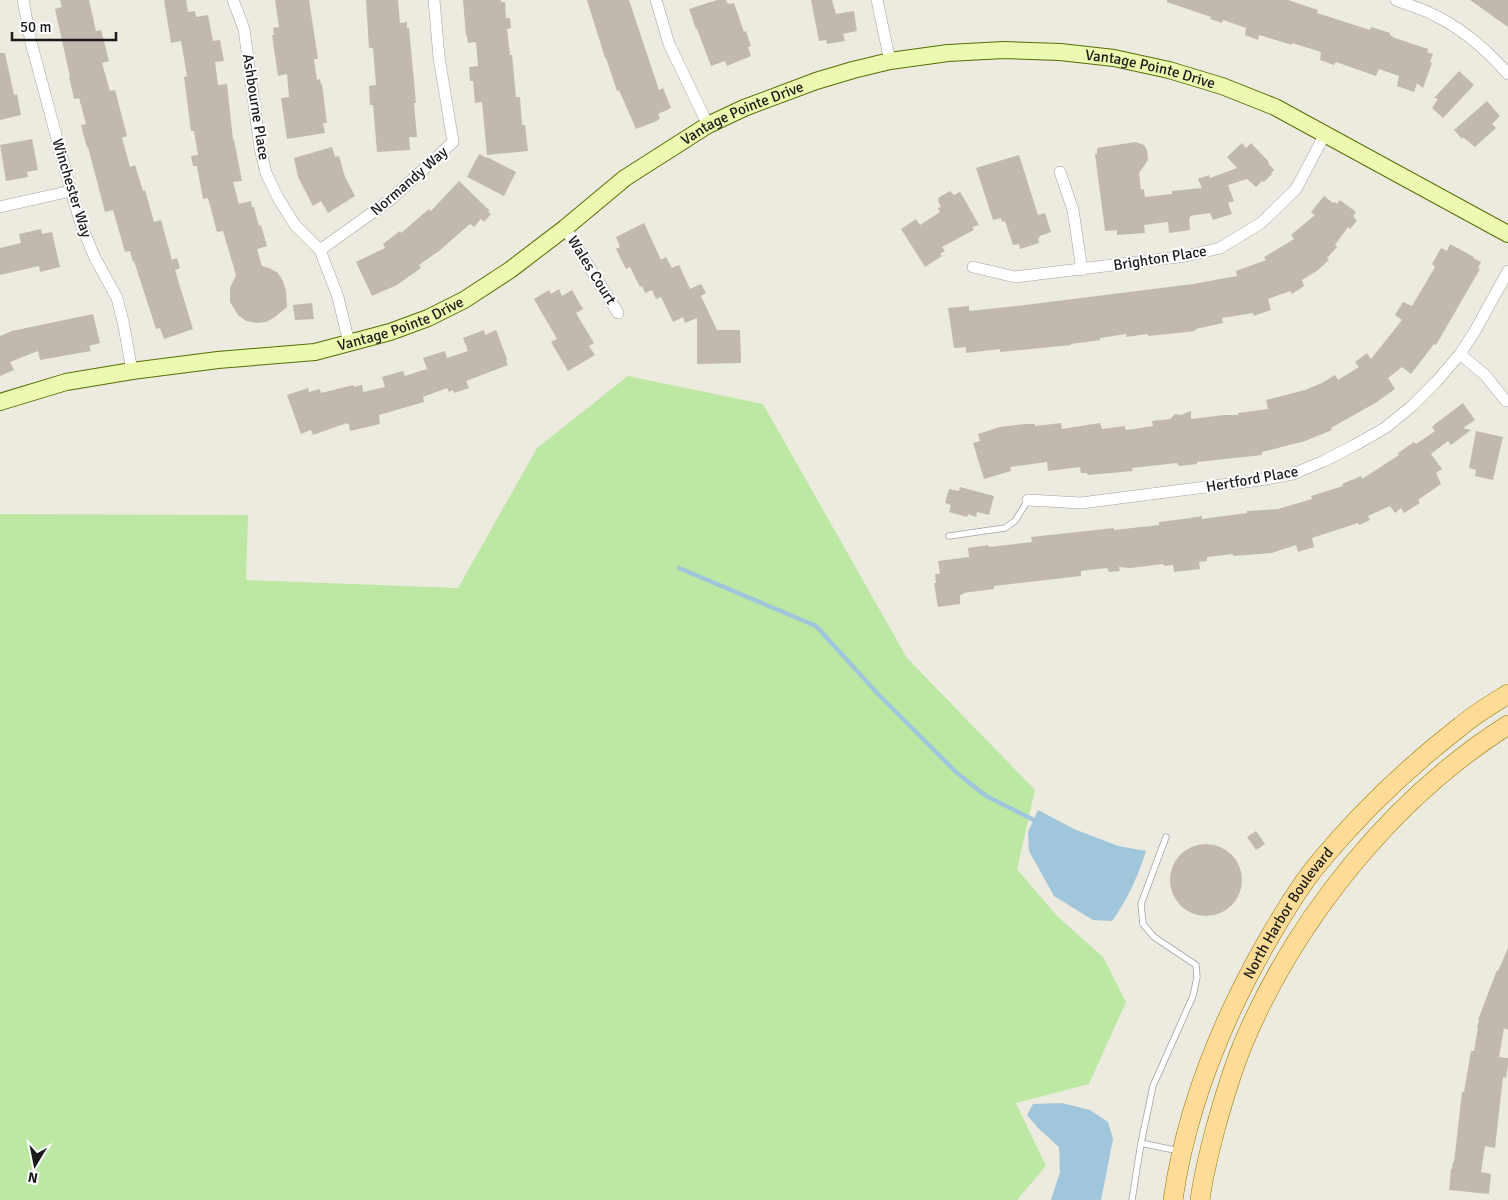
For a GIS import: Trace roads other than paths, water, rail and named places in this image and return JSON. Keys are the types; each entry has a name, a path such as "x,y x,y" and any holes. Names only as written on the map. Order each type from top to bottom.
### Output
{"main road":[{"name":"North Harbor Boulevard","path":"1173,1200 1176,1177 1195,1104 1221,1032 1249,973 1281,917 1315,867 1362,814 1413,766 1462,724 1508,694"},
{"name":"North Harbor Boulevard","path":"1200,1200 1203,1176 1223,1101 1243,1044 1275,979 1309,923 1342,877 1386,826 1431,783 1480,743 1508,725"}],"street":[{"name":"Winchester Way","path":"22,0 30,42 71,191 81,224 94,256 116,298 123,321 132,371"},
{"name":"Ashbourne Place","path":"233,0 244,29 260,148 266,173 278,198 295,225 320,250 338,297 349,343"},
{"name":"Normandy Way","path":"320,250 390,200 454,142 439,57 434,0"},
{"path":"656,0 670,44 708,125"},
{"path":"877,0 890,61"},
{"path":"1396,0 1432,14 1463,32 1491,54 1508,74"},
{"name":"Vantage Pointe Drive","path":"0,402 66,382 218,360 315,352 390,332 428,318 464,300 510,270 565,228 625,178 708,125 744,108 816,81 890,61 948,53 1004,50 1060,52 1114,58 1169,70 1222,86 1276,107 1508,234"},
{"name":"Brighton Place","path":"973,267 1015,277 1186,256 1220,248 1262,223 1296,189 1325,134"},
{"path":"1060,172 1073,210 1082,270"},
{"path":"0,207 71,191"},
{"name":"Wales Court","path":"565,228 618,313"},
{"name":"Hertford Place","path":"1028,500 1081,504 1260,480 1293,474 1324,461 1384,428 1412,406 1436,382 1460,354 1476,331 1508,271"},
{"path":"1460,354 1485,375 1507,402"}],"lane":[{"path":"949,536 1006,528 1015,521 1028,500"},
{"path":"1132,1200 1153,1086 1193,996 1197,977 1196,965 1154,937 1143,924 1140,904 1166,837"},
{"path":"1142,1143 1183,1151"}],"water":[{"path":"1038,810 1074,829 1118,846 1146,851 1132,887 1112,921 1093,920 1054,896 1029,851 1028,832"},
{"path":"1062,1103 1090,1110 1108,1122 1113,1139 1101,1200 1051,1200 1060,1172 1059,1147 1027,1115 1033,1104"}],"waterway":[{"path":"679,568 816,626 879,695 957,773 986,796 1034,820"}]}
